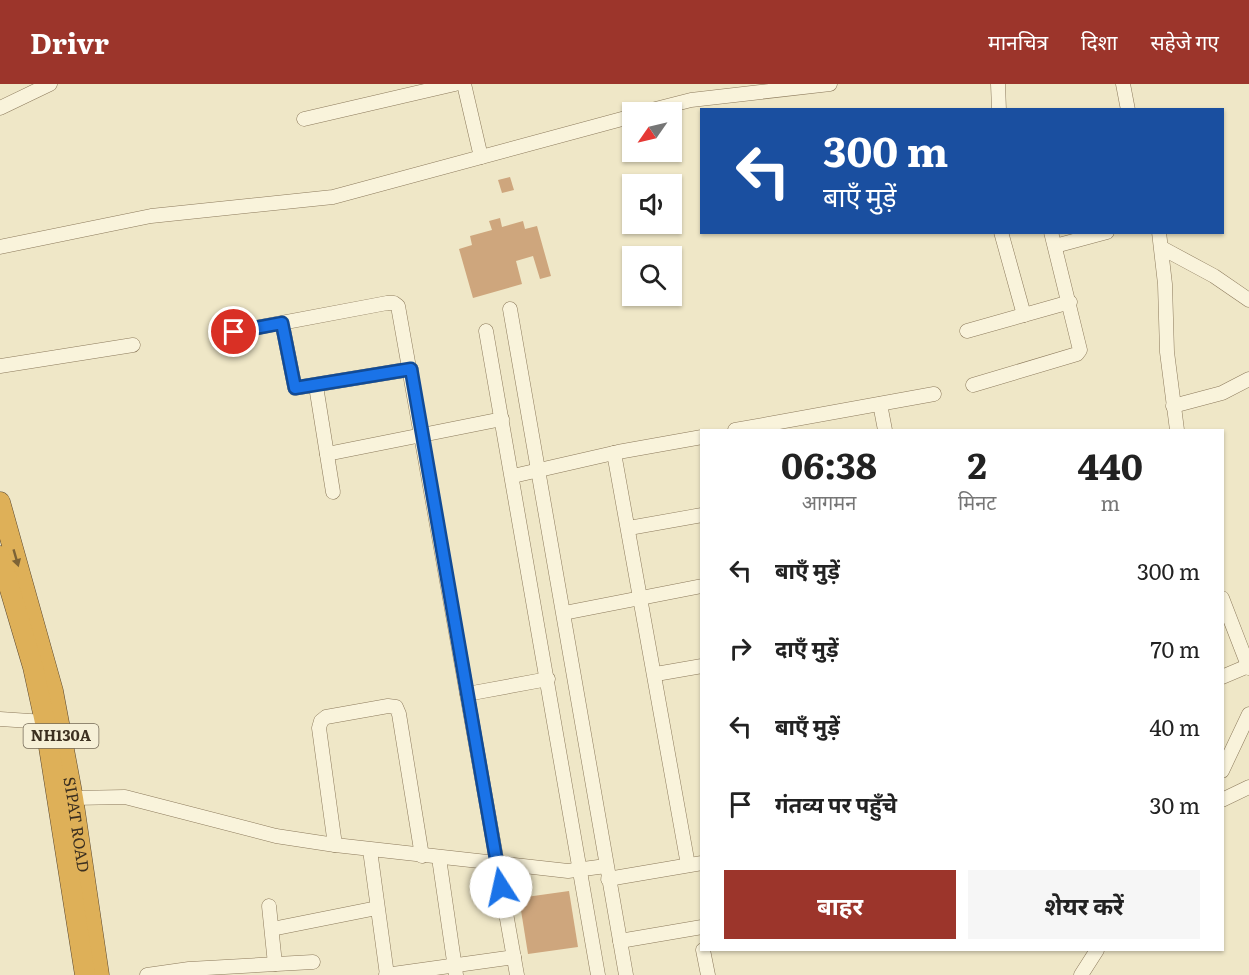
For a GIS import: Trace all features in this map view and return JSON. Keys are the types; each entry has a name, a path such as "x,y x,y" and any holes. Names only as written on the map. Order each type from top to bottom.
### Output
{"highway":[{"name":"SIPAT ROAD","path":"0,502 42,647 73,798 99,975"},
{"name":"SIPAT ROAD","path":"0,556 33,667 45,722 85,975"}],"street":[{"path":"0,108 50,84"},
{"path":"304,119 454,84"},
{"path":"464,84 481,157"},
{"path":"682,102 830,84"},
{"path":"998,84 999,108"},
{"path":"1123,84 1128,108"},
{"path":"0,248 151,216 333,197 622,119"},
{"path":"1002,234 1024,315"},
{"path":"973,386 1077,354 1080,350 1052,234"},
{"path":"1055,246 1100,234"},
{"path":"1159,234 1177,429"},
{"path":"1162,248 1214,276 1249,300"},
{"path":"967,331 1070,302"},
{"path":"234,332 393,303 401,313 517,975"},
{"path":"510,309 626,975"},
{"path":"282,323 295,388 411,369"},
{"path":"486,331 598,975"},
{"path":"0,366 133,345"},
{"path":"495,381 522,375"},
{"path":"1173,406 1222,393 1249,379"},
{"path":"316,386 333,492"},
{"path":"741,429 934,394"},
{"path":"880,404 885,429"},
{"path":"327,454 502,419"},
{"path":"513,476 700,436"},
{"path":"73,798 125,797 276,836 439,858 607,873 695,864 614,453"},
{"path":"628,528 700,515"},
{"path":"564,613 700,586"},
{"path":"1224,609 1229,637 1249,667 1224,676"},
{"path":"656,674 700,666"},
{"path":"468,694 548,679"},
{"path":"335,845 319,728 321,721 326,717 388,706 396,708 399,714 422,856"},
{"path":"1224,767 1249,714"},
{"path":"0,719 45,722"},
{"path":"1224,799 1249,787"},
{"path":"370,850 386,975 455,970 513,957"},
{"path":"439,858 455,970"},
{"path":"270,906 275,964"},
{"path":"272,929 377,908"},
{"path":"620,942 700,927"},
{"path":"703,951 708,975"},
{"path":"1081,975 1096,951"},
{"path":"147,975 313,962"}],"building":[{"path":"510,177 514,190 502,193 498,180"},
{"path":"500,218 502,227 523,221 525,229 537,226 551,276 540,279 533,256 516,261 522,284 473,298 459,249 472,245 470,236 492,230 489,221"},
{"path":"569,891 578,947 528,954 519,898"}],"route":[{"path":"234,332 282,323 295,388 411,369 501,887"}]}
